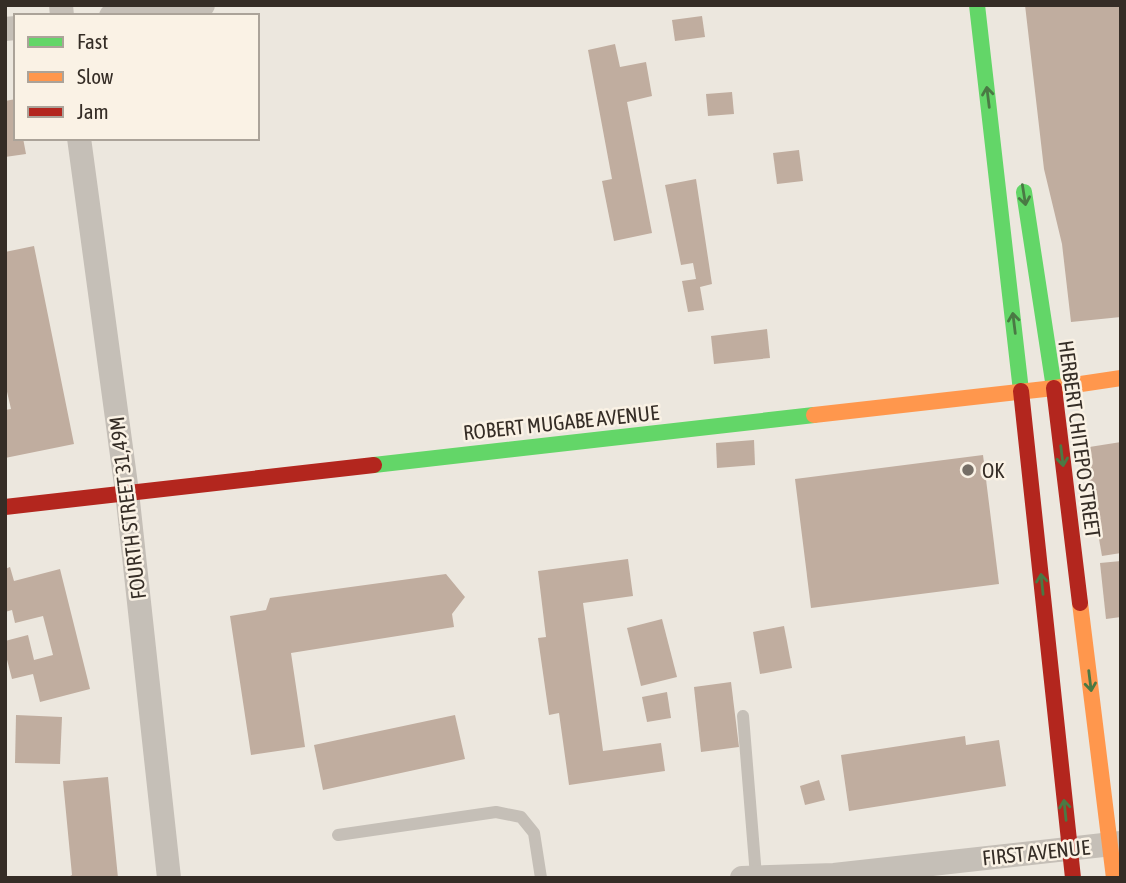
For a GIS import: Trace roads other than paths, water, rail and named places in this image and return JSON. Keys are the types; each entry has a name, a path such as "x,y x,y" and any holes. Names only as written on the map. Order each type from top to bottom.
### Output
{"main road":[{"path":"977,5 1073,878"},
{"name":"HERBERT CHITEPO STREET","path":"1021,175 1054,388 1116,844 1114,878"},
{"name":"ROBERT MUGABE AVENUE","path":"5,507 1054,388 1121,378"}],"street":[{"path":"128,14 203,5"},
{"name":"FOURTH STREET 31,49M","path":"79,140 127,492 169,878"},
{"name":"FIRST AVENUE","path":"749,877 834,875 1069,847 1116,844"}],"lane":[{"path":"743,716 749,877"},
{"path":"338,835 496,812 522,817 534,833 541,878"}],"place":[{"name":"OK","path":"968,470"}]}
